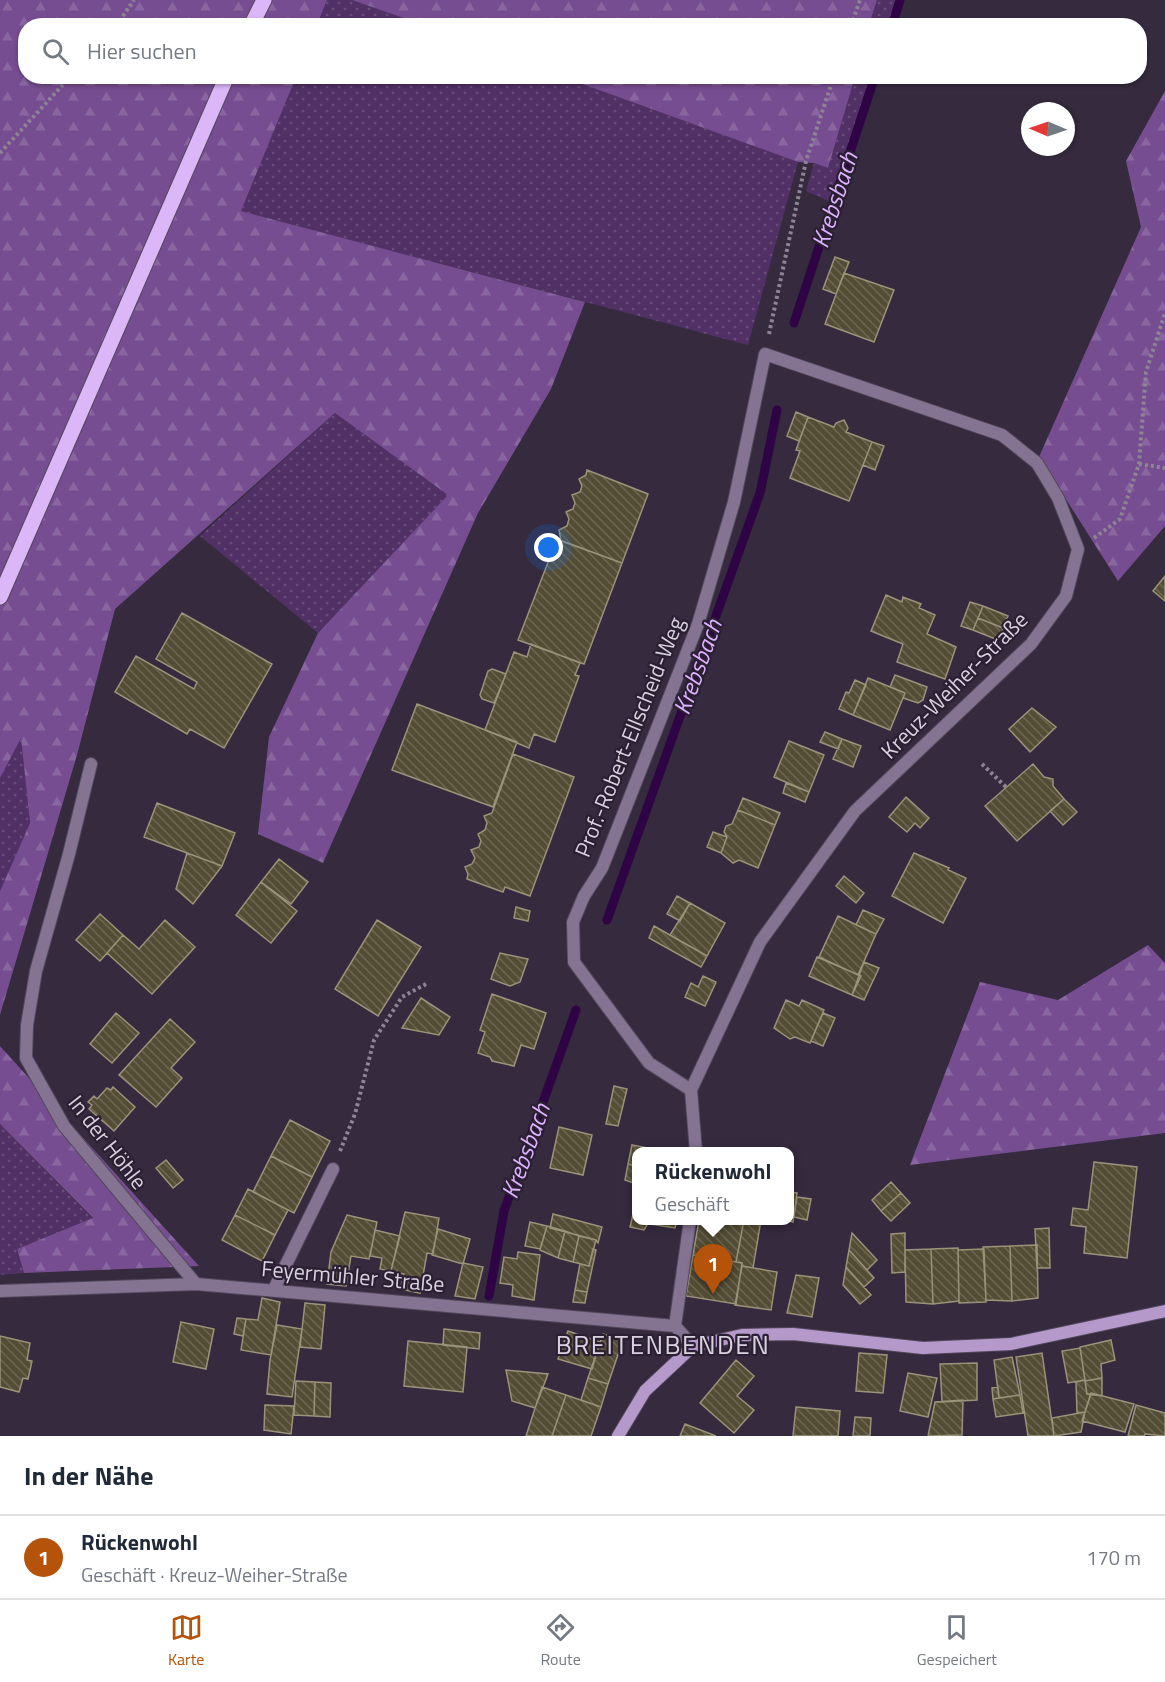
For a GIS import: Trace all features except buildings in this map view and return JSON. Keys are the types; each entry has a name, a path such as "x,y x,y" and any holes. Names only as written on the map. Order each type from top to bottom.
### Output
{"main road":[{"path":"255,18 264,0"},
{"path":"0,597 224,84"},
{"path":"618,1436 645,1391 693,1346 742,1335 793,1334 923,1348 1011,1344 1165,1311"}],"street":[{"path":"765,354 1002,435 1037,463 1058,498 1078,549"},
{"name":"Prof.-Robert-Ellscheid-Weg","path":"692,1090 649,1064 574,962 573,922 584,896 602,868 698,624 734,502 765,354"},
{"name":"Kreuz-Weiher-Straße","path":"696,1147 692,1090 760,942 855,811 1031,644 1066,596 1078,549"},
{"name":"In der Höhle","path":"91,764 36,971 27,1025 26,1058 64,1126 196,1284"},
{"path":"274,1289 333,1169"},
{"path":"689,1225 675,1326 693,1346"},
{"name":"Feyermühler Straße","path":"0,1291 196,1284 274,1289 675,1326"}],"path":[{"path":"122,18 134,0"},
{"path":"854,18 860,0"},
{"path":"0,153 64,84"},
{"path":"765,354 806,161 831,84"},
{"path":"1078,549 1120,519 1139,464 1146,372 1165,313"},
{"path":"1139,464 1165,468"},
{"path":"982,764 1006,787"},
{"path":"333,1169 355,1114 374,1040 402,997 426,984"}],"shaded area":[{"path":"327,0 352,0 403,18 320,18"},
{"path":"877,0 902,0 896,18 871,18"},
{"path":"293,84 582,84 798,162 748,345 241,211"},
{"path":"853,84 876,84 838,205 806,191 814,163 828,168"},
{"path":"335,413 449,495 318,633 200,536"},
{"path":"21,737 30,823 0,891 0,778"},
{"path":"0,1124 93,1219 17,1249 24,1273 0,1275"}],"green space":[{"path":"0,0 327,0 320,18 18,18 18,84 293,84 241,211 585,302 551,389 478,513 323,863 258,834 269,737 318,633 448,495 335,413 115,609 77,755 0,1015 0,891 30,823 21,738 0,778"},
{"path":"352,0 877,0 871,18 403,18"},
{"path":"582,84 853,84 828,168 814,163 798,162"},
{"path":"1165,91 1165,526 1118,581 1039,457 1141,227 1126,161"},
{"path":"1148,945 1165,963 1165,1133 910,1165 980,982 1058,1000"},
{"path":"0,1046 199,1266 24,1273 17,1249 93,1218 0,1124"}],"waterway":[{"name":"Krebsbach","path":"894,18 900,0"},
{"name":"Krebsbach","path":"794,323 872,84"},
{"name":"Krebsbach","path":"607,920 760,493 777,410"},
{"name":"Krebsbach","path":"489,1296 504,1211 576,1010"}],"place":[{"name":"Rückenwohl","path":"713,1294"}],"district":[{"name":"BREITENBENDEN","path":"663,1345"}]}
